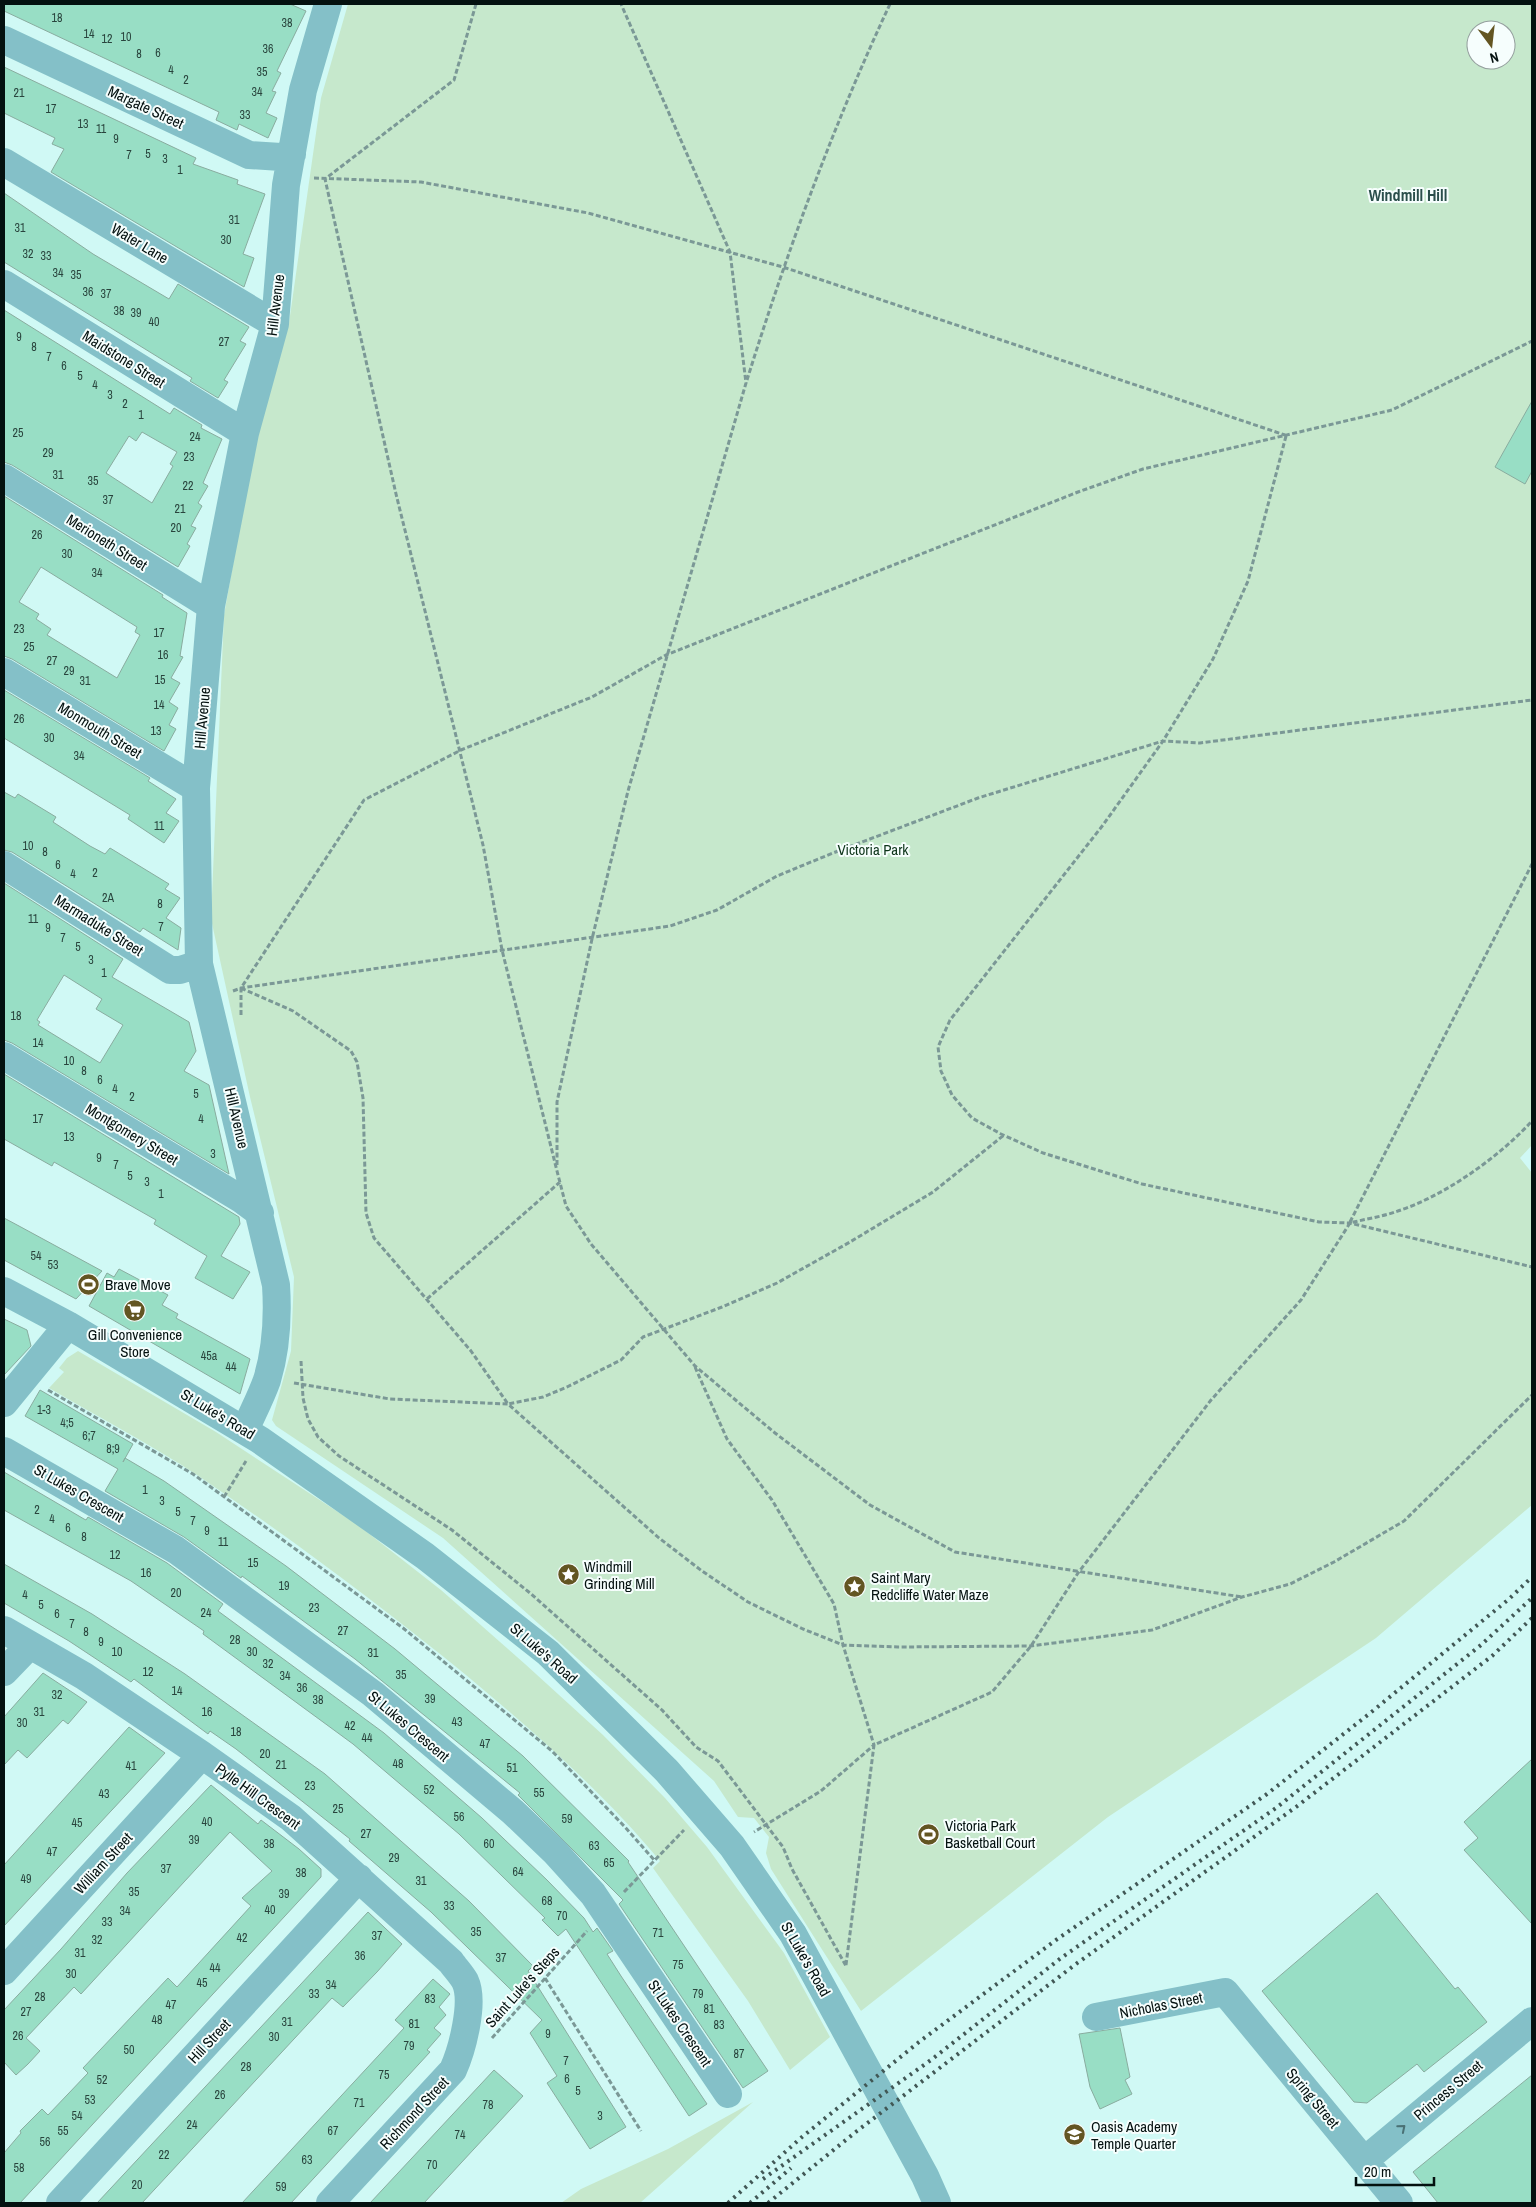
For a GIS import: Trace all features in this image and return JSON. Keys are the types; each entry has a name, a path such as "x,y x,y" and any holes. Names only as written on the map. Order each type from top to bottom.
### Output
{"street":[{"name":"Hill Avenue","path":"247,1442 266,1381 274,1344 277,1292 260,1214 199,964 196,788 211,606 245,433 275,324 286,185 303,90 328,4"},
{"name":"Margate Street","path":"4,40 249,155 281,157 292,154"},
{"name":"Water Lane","path":"4,162 275,324"},
{"name":"Maidstone Street","path":"4,284 245,433"},
{"name":"Merioneth Street","path":"4,478 211,606"},
{"name":"Monmouth Street","path":"4,672 196,788"},
{"name":"Marmaduke Street","path":"4,865 170,970 180,970 199,964"},
{"name":"Montgomery Street","path":"4,1056 241,1199 260,1214"},
{"name":"St Luke's Road","path":"4,1291 68,1325 425,1556 548,1653 667,1771 732,1846 793,1934 925,2176 937,2203"},
{"path":"4,1403 68,1325"},
{"name":"St Lukes Crescent","path":"4,1451 176,1550 373,1694 513,1812 555,1852 593,1894 728,2094"},
{"name":"Pylle Hill Crescent","path":"4,1630 84,1676 202,1755 291,1818 451,1962 466,1982 468,2007"},
{"path":"4,1672 30,1645"},
{"name":"William Street","path":"4,1970 202,1755"},
{"name":"Hill Street","path":"60,2203 359,1878"},
{"name":"Nicholas Street","path":"1096,2017 1225,1992"},
{"name":"Spring Street","path":"1225,1992 1400,2203"},
{"name":"Richmond Street","path":"330,2203 453,2070 460,2055 468,2007"},
{"name":"Princess Street","path":"1365,2160 1532,2021"}],"path":[{"path":"325,179 454,80 476,4"},
{"path":"621,4 730,252 746,383"},
{"path":"557,1171 557,1102 592,939 628,791 666,655 746,383 783,266 830,142 890,4"},
{"path":"286,185 310,178 431,184 588,212 783,266 1286,436"},
{"path":"325,179 396,494 461,750 483,845 502,950 566,1206 590,1244 695,1366 775,1433 870,1505 955,1552 1242,1597"},
{"path":"241,988 364,800 461,750 592,697 666,655 1078,492 1143,469 1392,410 1532,341"},
{"path":"1286,436 1248,581 1213,659 1163,741 1103,825 1035,915 950,1020 938,1047 941,1071 952,1095 972,1118 1044,1153 1142,1184 1319,1222 1350,1223 1532,1267"},
{"path":"208,997 241,988 502,950 592,939 670,926 717,910 778,876 833,852 978,798 1163,741 1200,743 1532,700"},
{"path":"732,1846 821,1791 874,1745 992,1692 1031,1646 1078,1572 1210,1400 1301,1300 1350,1223 1532,864"},
{"path":"241,988 293,1011 351,1051 357,1062 363,1098 366,1213 369,1227 374,1238 471,1352 508,1404 659,1538 702,1571 748,1602 803,1629 842,1645 898,1647 1031,1646 1152,1630 1242,1597 1290,1584 1334,1562 1404,1521 1532,1394"},
{"path":"1350,1223 1396,1212 1439,1192 1482,1166 1532,1121"},
{"path":"266,1381 303,1384 390,1399 508,1404 543,1397 621,1360 642,1336 722,1307 777,1282 850,1242 934,1192 1004,1135"},
{"path":"427,1299 560,1182"},
{"path":"695,1366 727,1439 772,1500 834,1604 842,1645 874,1745 845,1975"},
{"path":"26,1378 193,1474 403,1628 538,1740 625,1827 655,1861"},
{"path":"224,1497 247,1442"},
{"path":"622,1894 689,1825"},
{"name":"Saint Luke's Steps","path":"460,2055 480,2051 589,1930"},
{"path":"545,1978 641,2131"}],"green space":[{"name":"Victoria Park","path":"348,4 1532,4 1532,1145 1520,1158 1532,1173 1532,1505 1376,1638 1108,1817 861,2011 771,1869 766,1853 769,1837 754,1818 738,1817 714,1781 443,1538 276,1426 272,1420 291,1351 294,1277 250,1097 211,919 224,615 256,435 289,323 321,98"},
{"path":"78,1351 216,1432 358,1525 441,1590 603,1735 665,1798 707,1847 784,1953 830,2037 790,2070 748,2001 653,1868 660,1861 592,1787 517,1718 466,1675 266,1522 197,1475 142,1441 49,1388 64,1372 59,1368 67,1358"},
{"path":"753,2102 640,2203 561,2203 581,2189 668,2149"}],"building":[{"path":"4,4 290,4 306,11 277,71 281,73 272,91 276,92 266,113 277,118 268,138 239,124 237,130 216,120 219,112 4,11"},
{"path":"4,67 196,158 193,164 238,180 237,184 265,194 243,254 254,258 244,287 51,172 64,149 52,144 55,138 4,113"},
{"path":"4,193 93,254 169,299 178,284 249,327 240,341 246,344 224,380 228,382 218,398 190,381 192,378 4,262"},
{"path":"4,310 170,414 174,408 202,425 201,428 222,439 203,483 208,486 198,503 202,506 191,526 196,528 187,544 190,546 178,567 12,465 4,462","holes":["142,432 177,452 170,464 173,466 152,503 106,473 129,436 136,441"]},
{"path":"1532,401 1532,471 1525,484 1495,467"},
{"path":"4,496 163,595 162,597 187,613 180,656 183,657 171,678 180,683 169,702 178,708 169,725 176,729 164,751 12,659 4,656","holes":["41,567 137,627 135,632 140,635 117,678 47,635 51,629 36,619 39,614 19,602"]},
{"path":"4,690 150,778 148,781 176,799 166,813 179,821 164,843 128,819 130,815 4,738"},
{"path":"4,792 15,798 18,794 56,817 53,822 90,846 105,854 110,848 169,884 165,889 180,898 166,918 181,928 178,950 143,928 140,932 12,852 4,850"},
{"path":"4,883 123,959 112,977 189,1022 196,1051 184,1071 209,1085 229,1174 12,1043 4,1040","holes":["64,975 102,999 96,1009 123,1025 100,1063 38,1025 40,1022 37,1020"]},
{"path":"4,1074 239,1217 240,1224 221,1256 250,1272 233,1299 195,1278 207,1256 154,1224 156,1220 54,1162 52,1166 4,1139"},
{"path":"4,1218 102,1271 76,1299 4,1260"},
{"path":"119,1269 168,1295 162,1305 178,1314 176,1318 250,1359 240,1394 89,1306 107,1273 114,1277"},
{"path":"4,1319 27,1330 31,1346 4,1375"},
{"path":"40,1390 133,1444 125,1458 164,1481 286,1566 395,1649 523,1756 629,1861 768,2071 743,2088 619,1904 623,1900 518,1795 520,1793 355,1659 242,1576 241,1578 184,1537 105,1491 118,1469 25,1416"},
{"path":"4,1472 84,1519 86,1520 88,1517 167,1563 223,1604 218,1611 384,1733 482,1818 584,1918 593,1932 597,1928 613,1951 607,1954 707,2104 689,2116 566,1929 558,1936 542,1920 545,1918 459,1834 353,1744 203,1634 204,1631 131,1581 4,1510"},
{"path":"4,1564 92,1614 185,1674 325,1774 469,1901 533,1966 528,1971 626,2127 590,2149 547,2083 557,2076 530,2033 542,2020 431,1912 349,1841 350,1839 236,1749 210,1731 208,1734 134,1679 131,1682 69,1641 4,1603"},
{"path":"43,1673 87,1702 68,1724 63,1720 27,1758 18,1750 4,1765 4,1717"},
{"path":"129,1727 165,1753 4,1926 4,1865"},
{"path":"1532,1759 1532,1924 1464,1850 1478,1838 1464,1822"},
{"path":"211,1785 258,1824 261,1820 299,1849 321,1869 321,1877 20,2203 4,2203 4,2153 21,2133 20,2131 42,2109 48,2115 88,2073 83,2068 168,1978 177,1987 251,1906 242,1898 272,1871 230,1832 81,1994 74,1987 26,2038 40,2051 28,2064 16,2075 4,2062 4,2010 61,1949 127,1873"},
{"path":"1377,1893 1455,1989 1458,1987 1487,2022 1424,2072 1417,2064 1367,2103 1354,2102 1262,1991"},
{"path":"368,1912 402,1944 377,1972 343,2007 332,1998 142,2203 97,2203"},
{"path":"433,1979 450,1994 439,2007 446,2015 434,2028 441,2034 427,2050 430,2052 291,2203 242,2203 404,2028 395,2020"},
{"path":"1120,2028 1130,2077 1125,2080 1132,2094 1100,2109 1090,2087 1079,2034"},
{"path":"494,2070 523,2096 424,2203 370,2203"},
{"path":"1532,2075 1532,2203 1438,2203 1413,2172"}],"railway":[{"path":"728,2203 802,2137 919,2042 1056,1940 1267,1794 1369,1714 1509,1599 1532,1577"},
{"path":"763,2179 931,2060 1061,1958 1276,1808 1481,1645 1532,1598"},
{"path":"768,2203 857,2131 1076,1964 1296,1807 1492,1656 1532,1618"},
{"path":"750,2203 791,2168"}],"place":[{"name":"Brave Move","path":"89,1284"},
{"name":"Gill Convenience Store","path":"135,1311"},
{"name":"Windmill Grinding Mill","path":"568,1575"},
{"name":"Saint Mary Redcliffe Water Maze","path":"855,1586"},
{"name":"Victoria Park Basketball Court","path":"929,1834"},
{"name":"Oasis Academy Temple Quarter","path":"1075,2135"}],"district":[{"name":"Windmill Hill","path":"1408,195"}]}
